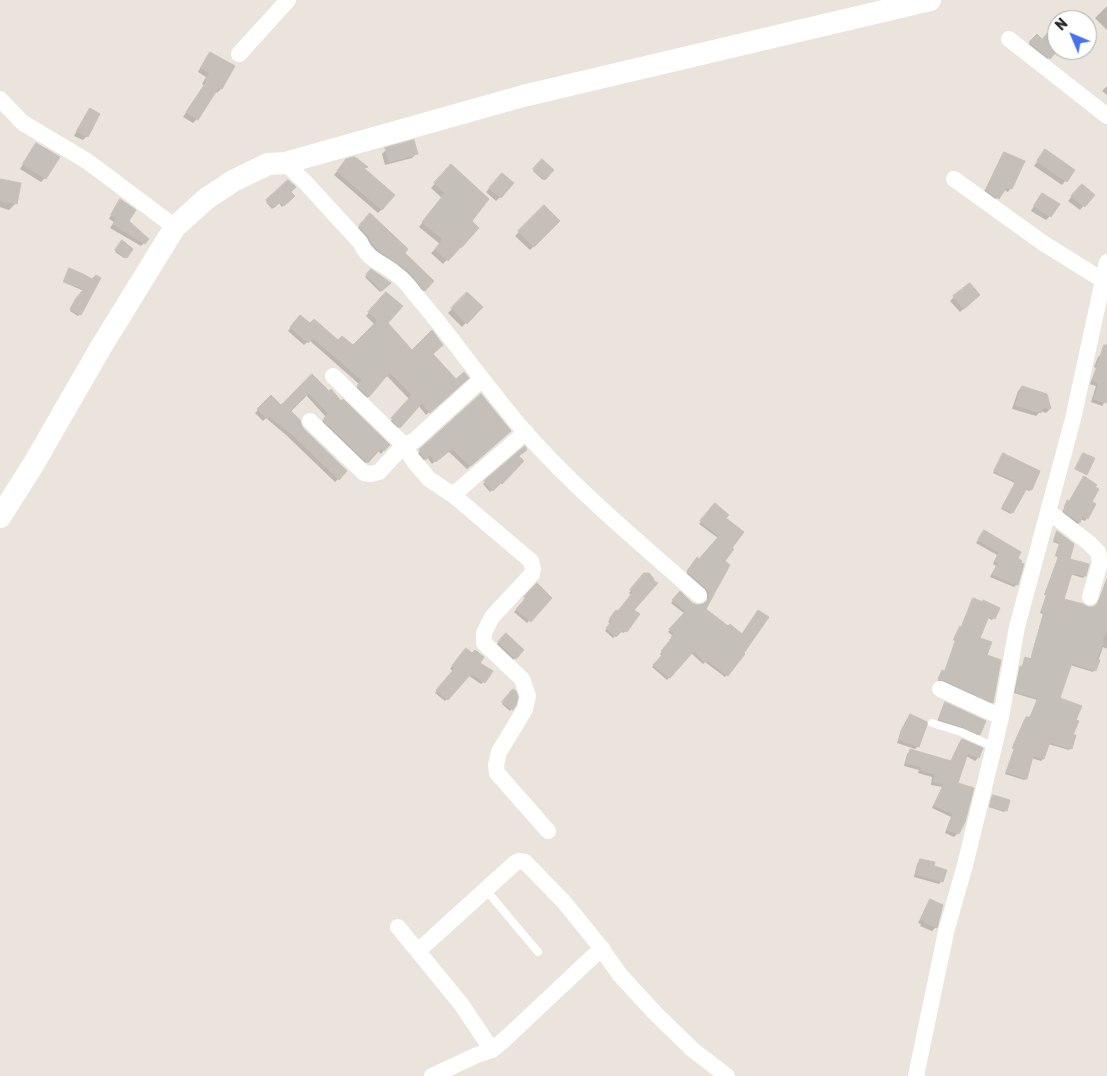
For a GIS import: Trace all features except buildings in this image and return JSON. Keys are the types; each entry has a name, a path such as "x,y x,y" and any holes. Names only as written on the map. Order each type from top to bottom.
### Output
{"street":[{"path":"240,54 288,0"},
{"path":"0,517 33,466 102,347 176,227 206,199 233,181 268,164 285,164 523,96 930,0"},
{"path":"1009,39 1107,116"},
{"path":"0,99 23,123 87,161 176,227"},
{"path":"285,164 304,180 360,242 364,251 395,273 408,285 430,310 482,379 526,432 577,488 699,595"},
{"path":"954,179 1043,243 1104,291"},
{"path":"916,1076 946,932 965,865 1001,717 1017,627 1073,418 1104,291 1107,262"},
{"path":"333,376 404,446 429,479 453,495 531,561 532,574 492,617 484,632 484,643 522,680 528,696 525,709 500,752 496,765 497,773 548,831"},
{"path":"310,421 364,473 379,472 404,446 414,441 482,379"},
{"path":"453,495 526,432"},
{"path":"1048,512 1098,552 1100,563 1090,596"},
{"path":"940,689 1001,717"},
{"path":"418,951 515,863 518,861 525,862 564,902 602,948 620,975 655,1013 693,1050 727,1076"},
{"path":"398,927 461,1004 492,1050"},
{"path":"432,1076 492,1050 602,948"}],"lane":[{"path":"932,723 961,732 994,747"},
{"path":"486,890 538,952"}]}
